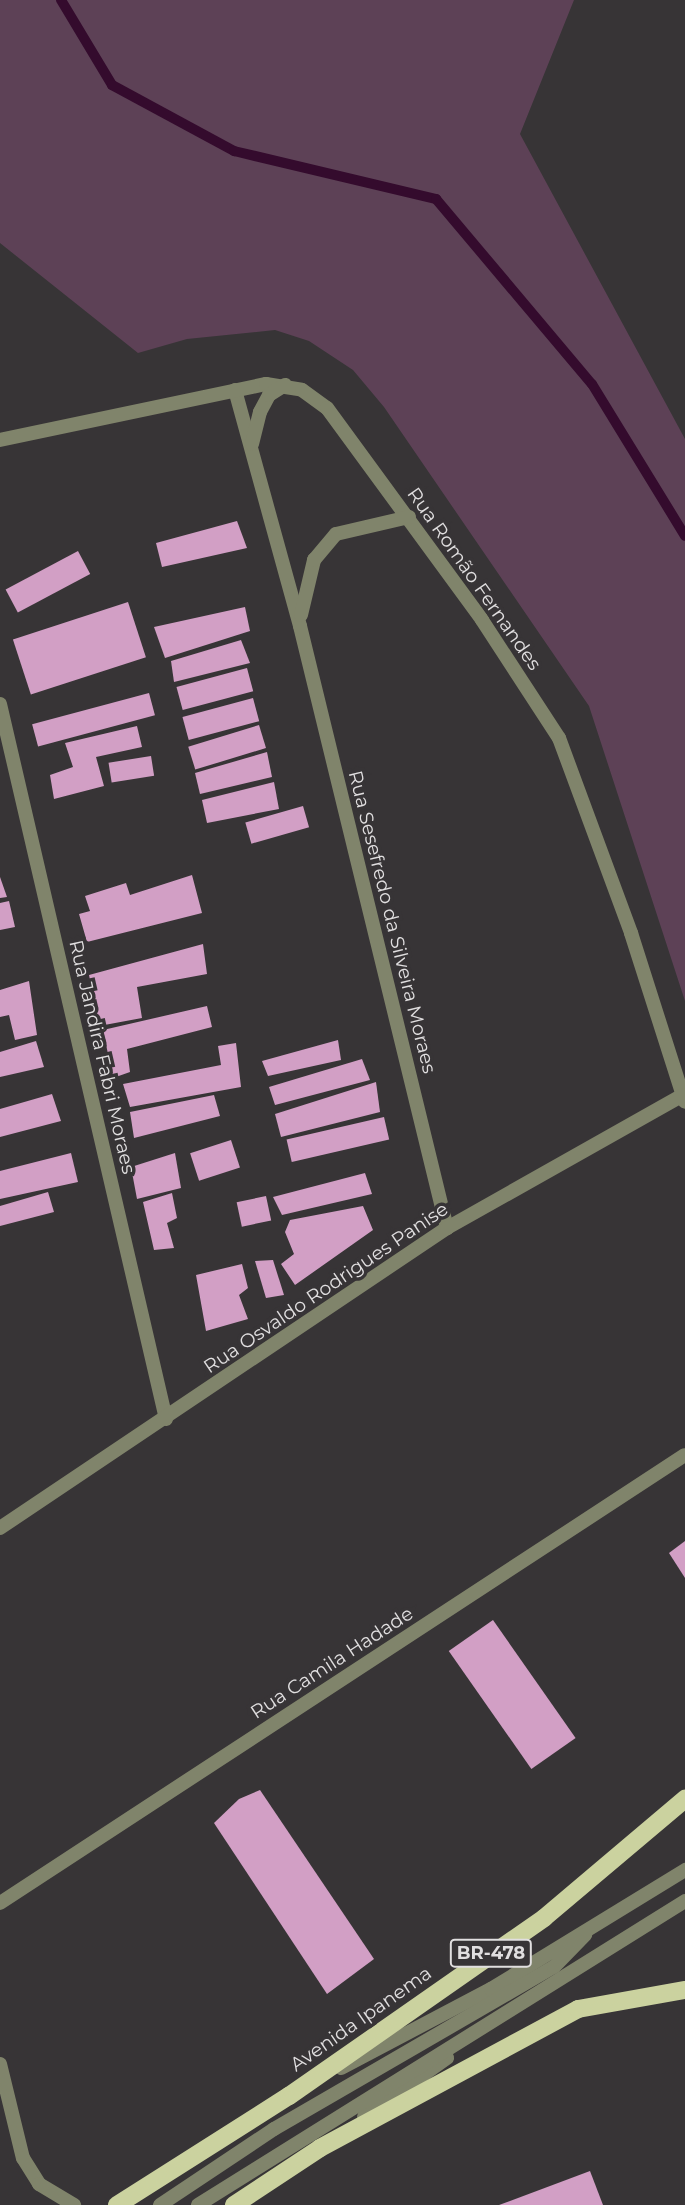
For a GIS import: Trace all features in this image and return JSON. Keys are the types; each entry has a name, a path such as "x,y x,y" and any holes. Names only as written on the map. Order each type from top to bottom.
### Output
{"main road":[{"name":"Avenida Ipanema","path":"117,2205 289,2096 544,1918 685,1799"},
{"path":"233,2205 320,2148 578,2009 685,1990"}],"street":[{"path":"0,440 235,390 286,384"},
{"path":"252,452 260,412 269,396 286,384"},
{"name":"Rua Romão Fernandes","path":"286,384 327,408 409,517 559,738 631,933 684,1098"},
{"name":"Rua Sesefredo da Silveira Moraes","path":"235,390 300,626 447,1228"},
{"path":"300,626 307,579 324,546 350,528 409,517"},
{"name":"Rua Jandira Fabri Moraes","path":"0,704 166,1419"},
{"name":"Rua Osvaldo Rodrigues Panise","path":"0,1528 447,1228 684,1098"},
{"name":"Rua Camila Hadade","path":"0,1903 685,1455"},
{"path":"289,2096 585,1935 685,1870"},
{"path":"198,2205 685,1901"},
{"path":"160,2205 274,2129 554,1968 585,1935"},
{"path":"320,2148 561,1977"},
{"path":"0,2064 23,2158 39,2184 74,2205"}],"shaded area":[{"path":"0,0 574,0 520,134 685,439 685,1001 589,706 384,407 353,370 309,341 275,330 187,339 138,353 0,243"}],"building":[{"path":"237,521 247,548 162,567 156,543"},
{"path":"78,551 90,574 18,612 6,589"},
{"path":"128,602 146,657 31,695 13,639"},
{"path":"245,607 250,631 165,658 154,627"},
{"path":"241,640 250,663 174,682 171,661"},
{"path":"247,668 253,691 183,710 176,687"},
{"path":"149,693 155,715 38,747 32,724"},
{"path":"253,698 259,721 189,740 182,717"},
{"path":"259,725 266,748 195,770 188,747"},
{"path":"137,726 142,747 96,757 104,786 54,799 50,775 73,767 65,743"},
{"path":"267,752 272,777 200,794 195,773"},
{"path":"151,756 154,776 112,782 109,763"},
{"path":"274,782 279,809 207,823 202,800"},
{"path":"303,806 309,827 251,844 245,823"},
{"path":"192,875 202,913 87,942 79,914 90,911 85,896 126,883 130,895"},
{"path":"0,877 7,897 0,898"},
{"path":"9,901 15,927 0,930 0,903"},
{"path":"203,944 207,974 137,987 142,1018 99,1026 89,975"},
{"path":"29,981 37,1035 15,1040 9,1015 0,1017 0,990"},
{"path":"207,1006 212,1027 127,1049 130,1072 113,1078 103,1030"},
{"path":"338,1040 341,1060 268,1076 262,1061"},
{"path":"36,1041 44,1067 0,1077 0,1052"},
{"path":"236,1043 241,1087 130,1107 123,1084 221,1065 218,1046"},
{"path":"362,1059 370,1080 275,1105 269,1087"},
{"path":"376,1082 380,1112 281,1137 275,1114"},
{"path":"52,1094 61,1121 0,1137 0,1109"},
{"path":"214,1095 220,1116 134,1138 130,1112"},
{"path":"384,1117 389,1139 292,1162 287,1139"},
{"path":"231,1140 240,1168 199,1181 190,1153"},
{"path":"71,1153 78,1182 0,1199 0,1171"},
{"path":"175,1153 181,1188 137,1199 131,1167"},
{"path":"365,1173 372,1194 282,1215 273,1197"},
{"path":"48,1192 54,1212 0,1226 0,1206"},
{"path":"172,1193 177,1218 167,1223 174,1248 154,1250 143,1202"},
{"path":"266,1196 271,1220 242,1227 237,1202"},
{"path":"363,1206 373,1230 295,1285 281,1264 294,1254 285,1232 290,1220"},
{"path":"273,1260 284,1295 266,1298 255,1261"},
{"path":"242,1264 248,1288 239,1295 248,1319 206,1331 196,1275"},
{"path":"685,1541 685,1578 669,1553"},
{"path":"493,1620 576,1738 531,1769 449,1651"},
{"path":"260,1790 374,1959 327,1994 214,1823 239,1799"},
{"path":"590,2171 603,2205 499,2205"}],"waterway":[{"path":"61,0 112,85 234,151 436,199 592,384 685,536"}]}
